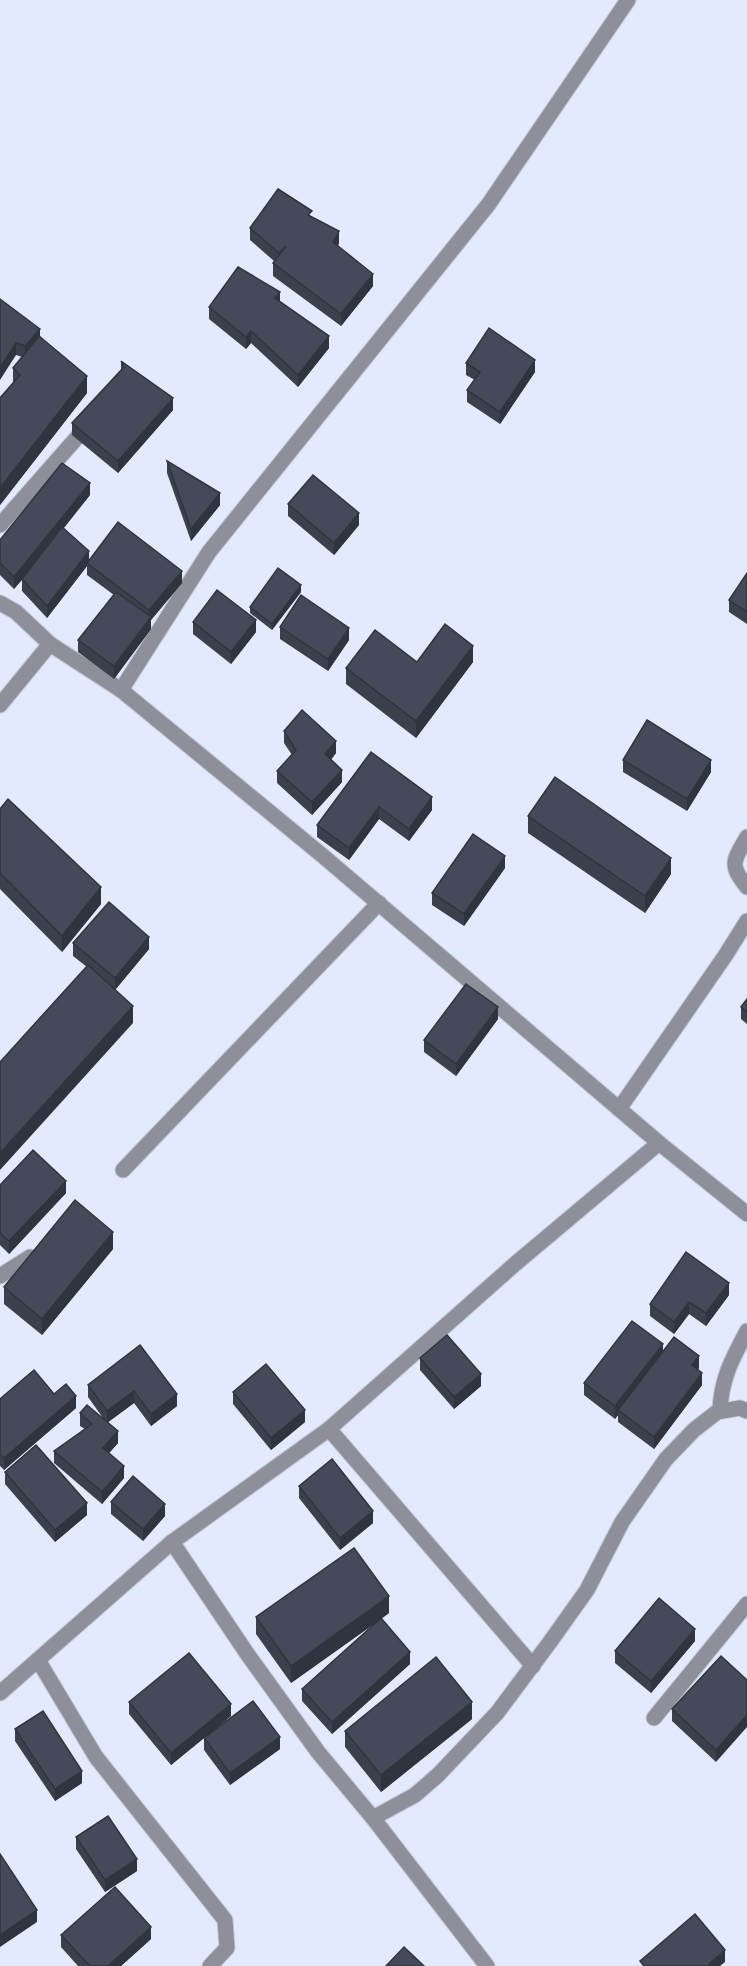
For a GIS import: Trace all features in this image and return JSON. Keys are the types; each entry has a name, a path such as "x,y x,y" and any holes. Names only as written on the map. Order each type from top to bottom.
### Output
{"street":[{"path":"121,690 209,552 488,205 628,0"},
{"path":"0,525 90,423"},
{"path":"0,603 16,612 50,644 121,690 379,903 658,1143 747,1214"},
{"path":"0,705 50,644"},
{"path":"747,837 735,857 734,865 735,872 747,887"},
{"path":"123,1170 379,903"},
{"path":"619,1109 747,921"},
{"path":"0,1693 172,1542 328,1428 515,1264 658,1143"},
{"path":"0,1276 30,1257"},
{"path":"720,1411 720,1392 724,1377 747,1331"},
{"path":"373,1818 415,1795 438,1775 497,1713 587,1590 622,1522 666,1459 694,1430 720,1411 740,1408 747,1411"},
{"path":"328,1428 533,1666"},
{"path":"172,1542 248,1655 318,1752 373,1818 487,1966"},
{"path":"654,1718 747,1604"},
{"path":"38,1660 96,1757 225,1920 227,1948 210,1966"}],"building":[{"path":"278,189 312,211 308,215 339,231 333,242 373,274 341,314 273,263 286,246 279,253 250,228"},
{"path":"238,267 280,292 275,298 329,336 298,375 251,331 246,337 209,307"},
{"path":"0,299 40,329 25,346 16,343 0,368"},
{"path":"489,328 535,360 500,412 467,390 480,372 466,363"},
{"path":"39,336 87,376 0,488 0,398 20,375 13,368"},
{"path":"121,361 173,398 118,461 72,423 124,367"},
{"path":"167,461 220,493 191,529"},
{"path":"62,463 90,483 14,577 0,563 0,540"},
{"path":"313,475 359,513 334,543 288,504"},
{"path":"118,522 182,571 149,610 87,563"},
{"path":"62,527 89,551 47,606 22,579"},
{"path":"278,568 301,585 272,624 250,607"},
{"path":"747,573 747,612 729,600"},
{"path":"217,590 256,620 231,652 193,622"},
{"path":"116,592 151,617 114,666 78,640"},
{"path":"301,595 349,628 328,659 280,627"},
{"path":"445,624 473,646 416,721 346,668 375,630 417,662"},
{"path":"302,710 336,741 325,754 342,770 312,802 277,771 296,750 284,731"},
{"path":"647,720 711,760 687,799 623,760"},
{"path":"371,752 432,797 409,829 379,807 349,848 317,825"},
{"path":"555,777 671,858 645,896 528,816"},
{"path":"8,799 101,887 62,936 0,873 0,809"},
{"path":"473,834 505,856 464,914 432,893"},
{"path":"109,902 149,937 115,978 73,943"},
{"path":"88,965 133,1006 0,1153 0,1062"},
{"path":"466,984 498,1007 456,1064 424,1040"},
{"path":"747,999 747,1012 741,1007"},
{"path":"33,1150 66,1181 9,1241 0,1233 0,1185"},
{"path":"75,1200 113,1232 42,1319 4,1287"},
{"path":"686,1252 729,1283 706,1313 689,1302 674,1322 650,1304"},
{"path":"632,1321 663,1344 615,1406 584,1383"},
{"path":"447,1335 481,1374 454,1397 420,1358"},
{"path":"674,1337 699,1356 692,1365 702,1373 654,1437 618,1410"},
{"path":"140,1345 177,1394 151,1414 134,1391 107,1411 88,1385"},
{"path":"266,1364 305,1410 271,1438 233,1392"},
{"path":"34,1370 54,1394 66,1384 76,1396 4,1458 0,1454 0,1399"},
{"path":"87,1405 118,1431 103,1448 124,1466 102,1492 54,1451 92,1424 80,1413"},
{"path":"36,1445 87,1503 55,1530 5,1472"},
{"path":"332,1459 373,1511 340,1538 299,1486"},
{"path":"133,1476 165,1504 143,1529 111,1502"},
{"path":"354,1548 389,1596 291,1666 256,1617"},
{"path":"659,1598 695,1629 651,1681 615,1651"},
{"path":"381,1618 410,1652 332,1722 302,1689"},
{"path":"189,1653 231,1704 171,1753 129,1702"},
{"path":"721,1656 747,1680 747,1715 716,1750 672,1709"},
{"path":"436,1657 472,1702 381,1775 345,1731"},
{"path":"253,1701 280,1737 230,1773 204,1738"},
{"path":"43,1711 82,1771 55,1789 15,1729"},
{"path":"108,1816 137,1859 105,1880 76,1837"},
{"path":"0,1854 37,1910 0,1935"},
{"path":"115,1887 151,1927 108,1966 90,1966 61,1935"},
{"path":"695,1914 725,1950 709,1964 710,1966 644,1966 640,1961"},
{"path":"404,1947 424,1966 386,1966"}]}
